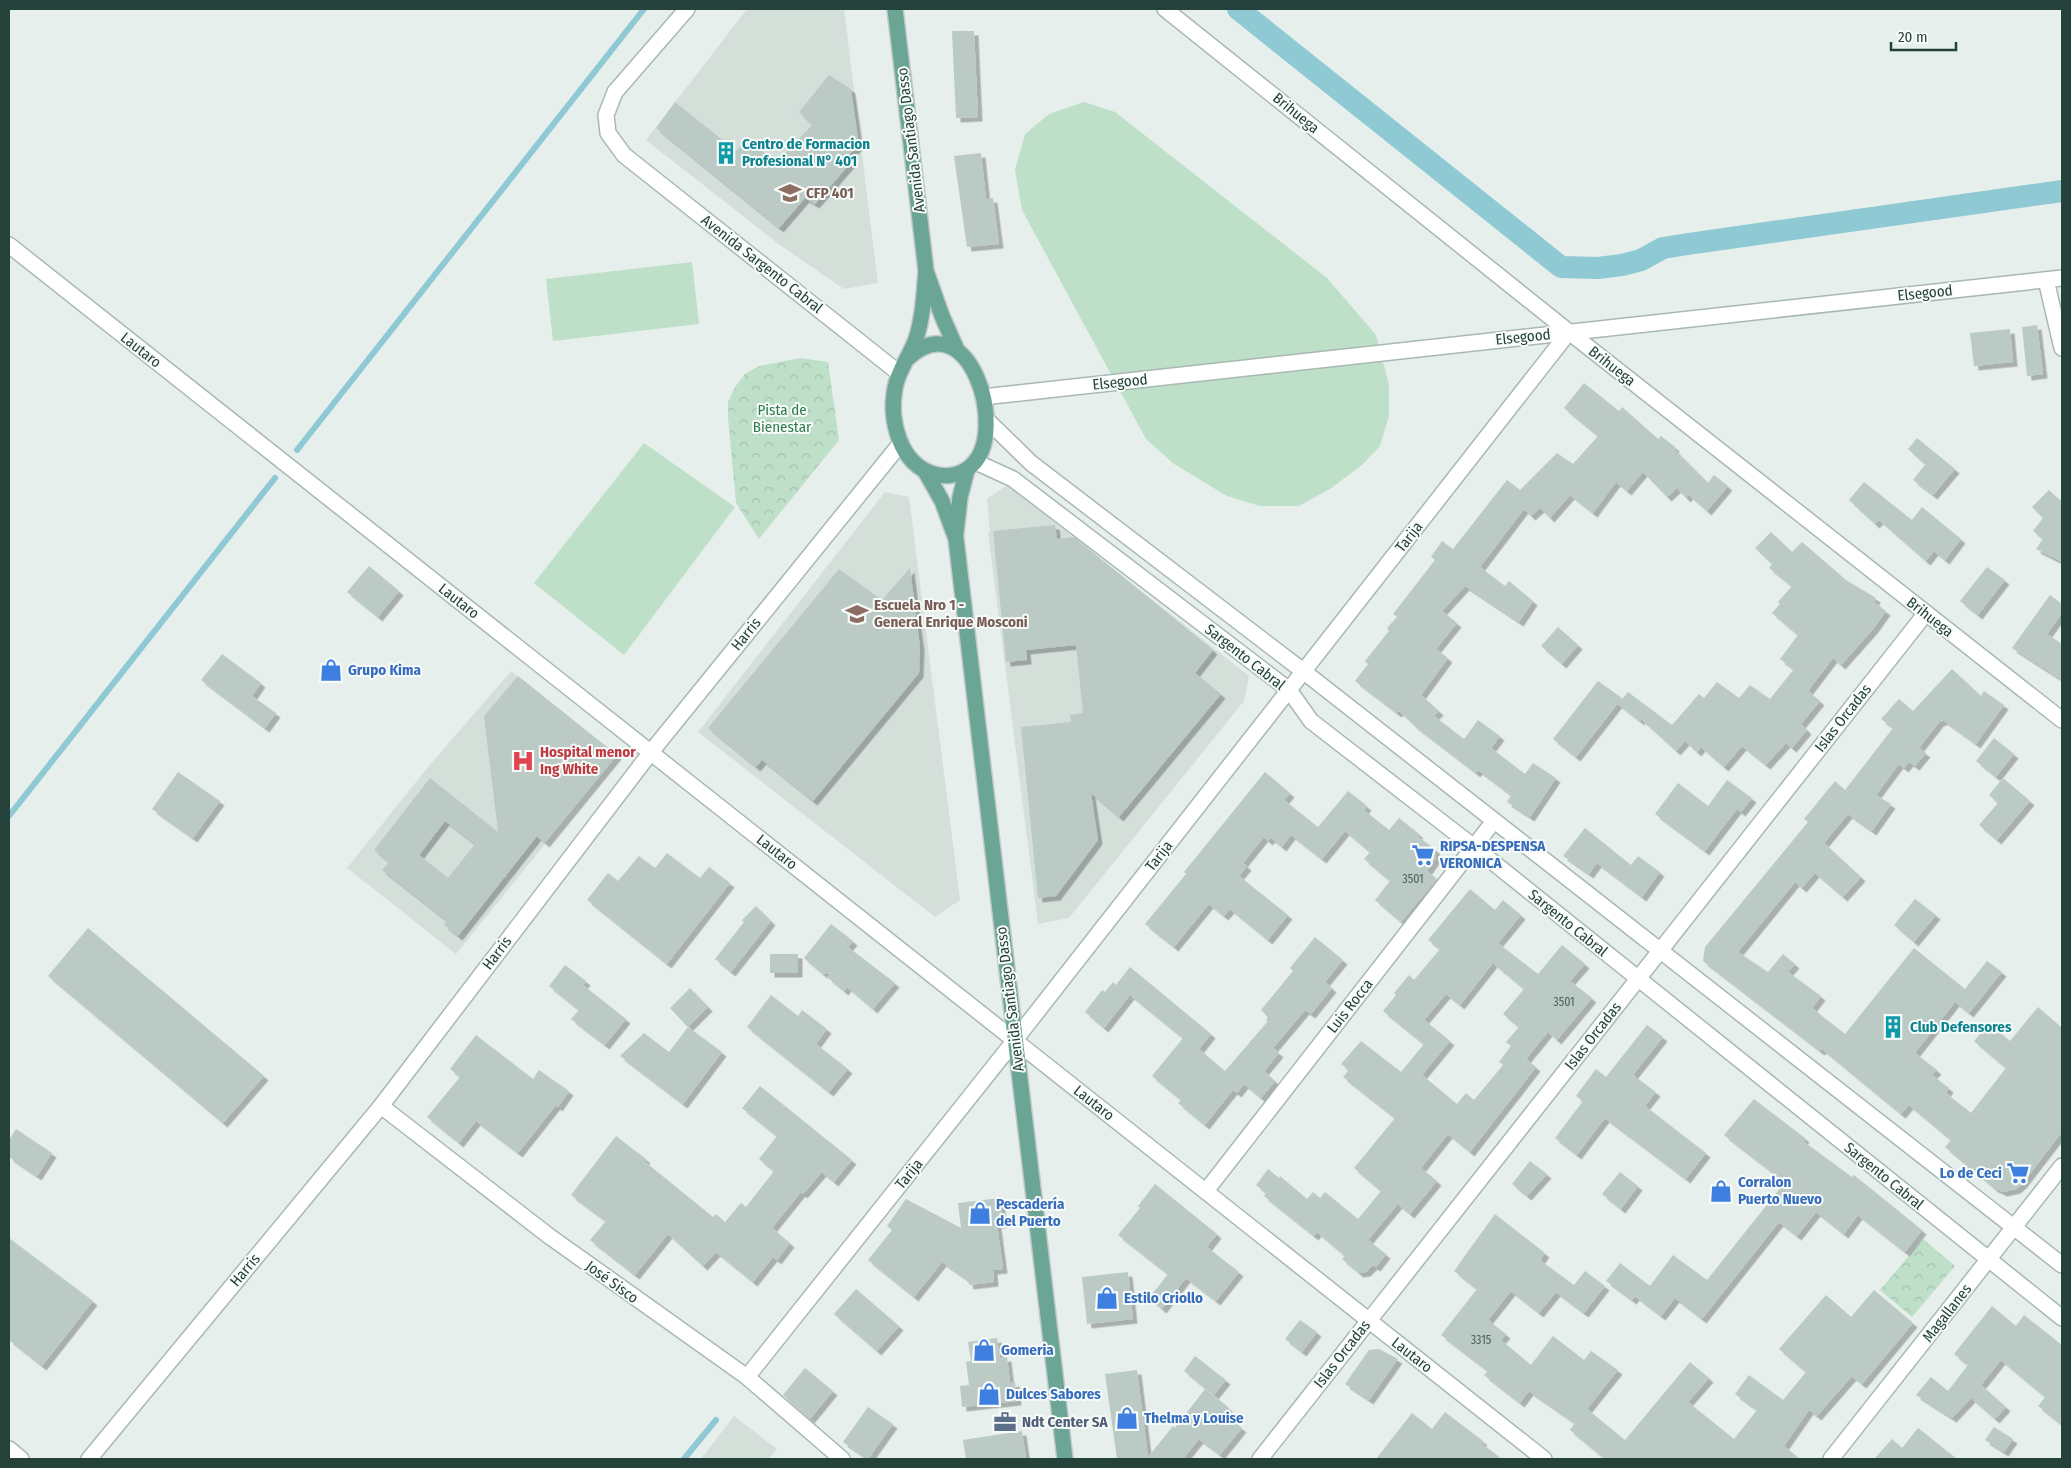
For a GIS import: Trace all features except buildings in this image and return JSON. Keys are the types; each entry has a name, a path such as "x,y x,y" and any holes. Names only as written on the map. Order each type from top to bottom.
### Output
{"main road":[{"name":"Avenida Santiago Dasso","path":"895,9 926,272 939,310 957,350 974,371 983,398 986,419 981,451 972,466 960,498 956,539 1065,1459"},
{"name":"Avenida Santiago Dasso","path":"926,272 921,319 916,339 895,387 894,407 901,443 906,453 925,470 942,501 956,539"},
{"path":"903,366 917,350 930,345 944,345 957,350"},
{"name":"Avenida Santiago Dasso","path":"925,470 945,476 956,475 972,466"}],"street":[{"name":"Avenida Sargento Cabral","path":"687,9 615,92 606,115 608,133 624,155 903,366"},
{"name":"Brihuega","path":"1165,9 1568,332 2062,720"},
{"name":"Lautaro","path":"9,245 1544,1459"},
{"name":"Elsegood","path":"983,398 2062,278"},
{"path":"2046,280 2062,348"},
{"name":"Tarija","path":"747,1377 1015,1040 1568,332"},
{"name":"Sargento Cabral","path":"986,419 1031,463 1303,671 2062,1265"},
{"name":"Harris","path":"89,1459 381,1106 651,752 901,443"},
{"name":"Sargento Cabral","path":"972,466 1013,479 1289,690 1311,721 1474,847 2062,1318"},
{"name":"Islas Orcadas","path":"1260,1459 1926,613"},
{"name":"Luis Rocca","path":"1206,1191 1494,821"},
{"name":"José Sisco","path":"381,1106 549,1236 747,1377 842,1459"},
{"name":"Magallanes","path":"1831,1459 2062,1166"},
{"path":"9,1450 21,1459"}],"shaded area":[{"name":"CFP 401","path":"747,9 844,9 878,283 844,289 780,245 646,140"},
{"path":"1007,485 1249,676 1244,701 1069,918 1038,924 988,532 990,532 987,499"},
{"name":"Escuela Nro 1 - General Enrique Mosconi","path":"885,492 909,497 960,900 935,917 698,732"},
{"path":"511,671 617,755 456,954 347,868 428,767"},
{"path":"734,1416 777,1449 769,1459 701,1459"}],"green space":[{"path":"1084,102 1115,112 1327,278 1376,335 1389,385 1389,416 1380,446 1362,465 1330,489 1299,506 1260,506 1227,496 1174,464 1146,439 1022,210 1015,170 1025,134 1049,114"},
{"path":"692,262 699,324 553,341 546,279"},
{"name":"Pista de Bienestar","path":"800,358 828,362 839,440 759,539 736,503 728,402 735,387 745,374 759,366"},
{"path":"644,443 735,507 624,655 534,583"},
{"path":"1923,1239 1955,1266 1912,1317 1880,1290"}],"waterway":[{"path":"297,450 644,9"},
{"path":"1238,9 1561,267 1598,268 1622,265 1641,260 1663,248 2062,191"},
{"path":"9,816 275,478"},
{"path":"684,1459 716,1420"}],"place":[{"name":"Centro de Formacion Profesional N° 401","path":"726,153"},
{"name":"CFP 401","path":"790,193"},
{"name":"Escuela Nro 1 - General Enrique Mosconi","path":"857,614"},
{"name":"Grupo Kima","path":"331,670"},
{"name":"Hospital menor Ing White","path":"523,761"},
{"name":"RIPSA-DESPENSA VERONICA","path":"1423,855"},
{"name":"Club Defensores","path":"1893,1027"},
{"name":"Lo de Ceci","path":"2018,1173"},
{"name":"Corralon Puerto Nuevo","path":"1721,1191"},
{"name":"Pescadería del Puerto","path":"980,1213"},
{"name":"Estilo Criollo","path":"1107,1298"},
{"name":"Gomeria","path":"984,1350"},
{"name":"Dulces Sabores","path":"989,1394"},
{"name":"Thelma y Louise","path":"1127,1418"},
{"name":"Ndt Center SA","path":"1005,1422"}]}
